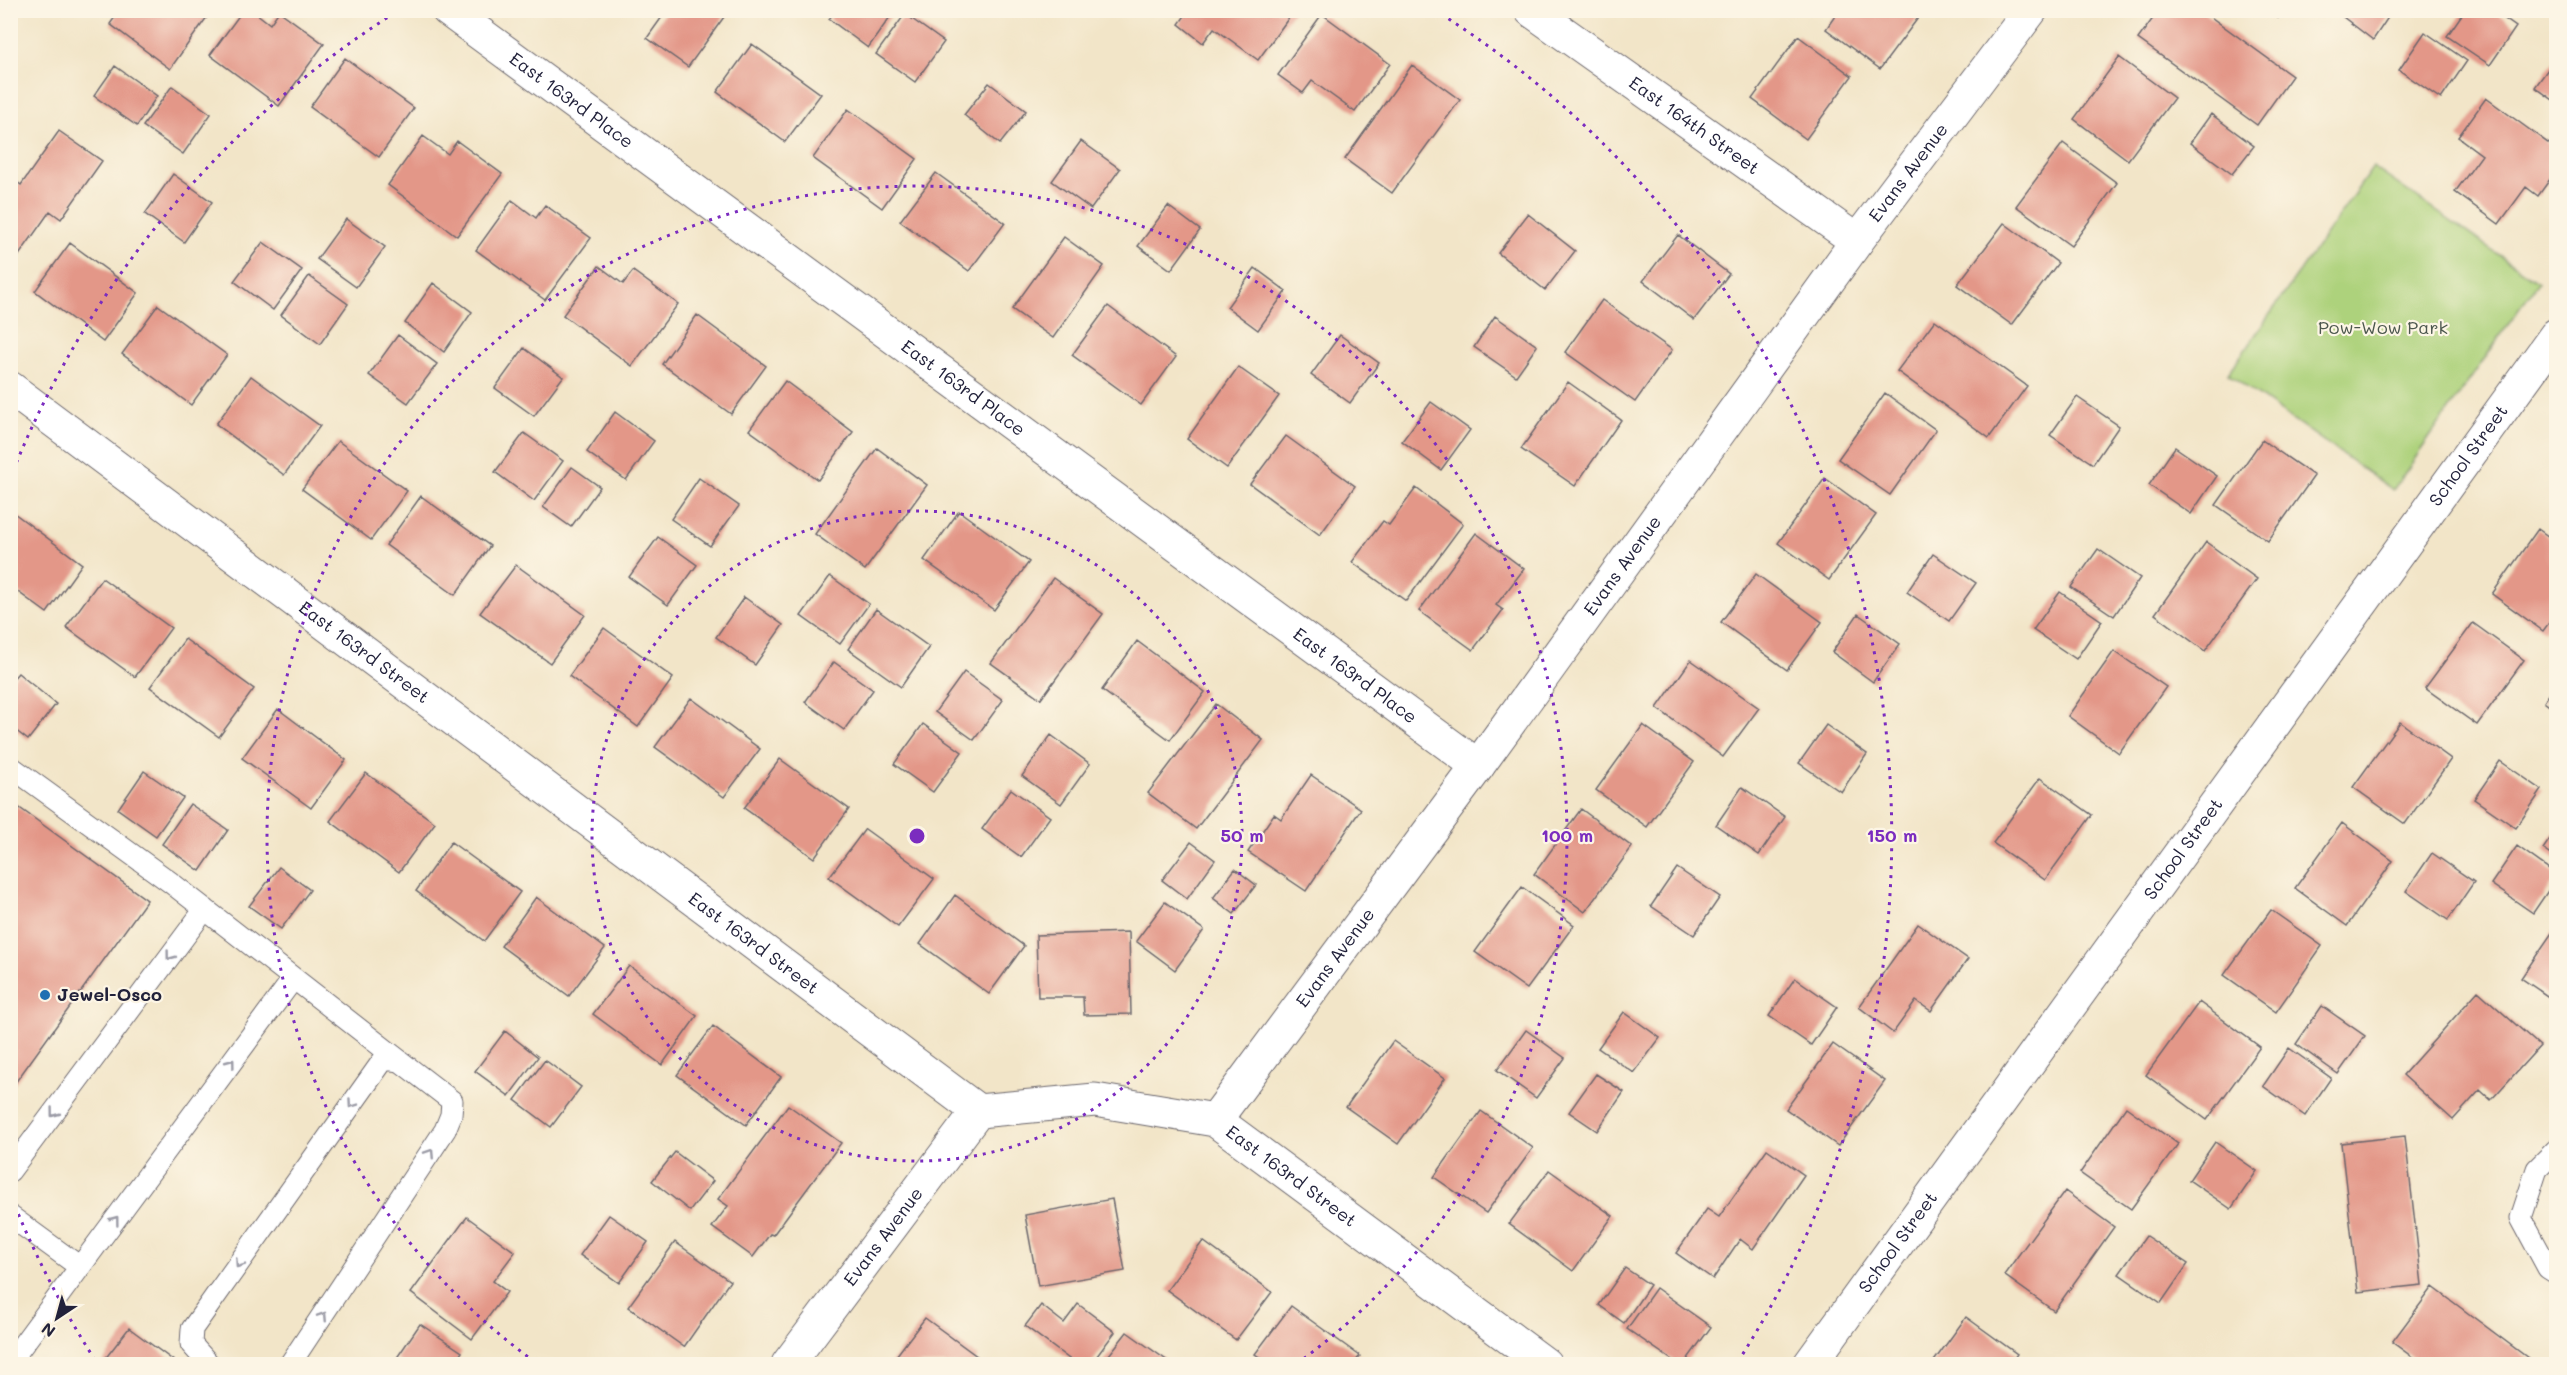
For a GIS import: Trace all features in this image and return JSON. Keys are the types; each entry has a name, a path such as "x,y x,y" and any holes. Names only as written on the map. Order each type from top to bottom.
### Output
{"street":[{"name":"East 163rd Place","path":"448,10 1479,766"},
{"name":"East 164th Street","path":"1531,10 1857,242"},
{"name":"Evans Avenue","path":"1215,1120 1479,766 1857,242 2031,10"},
{"name":"School Street","path":"1810,1365 2556,335"},
{"name":"East 163rd Street","path":"10,388 978,1111 1095,1100 1215,1120 1545,1365"},
{"name":"Evans Avenue","path":"788,1365 978,1111"}],"lane":[{"path":"10,766 205,909 452,1101 451,1115 445,1130 290,1365"},
{"path":"10,1171 205,909"},
{"path":"10,1362 293,979"},
{"path":"209,1365 191,1344 192,1329 384,1059 400,1061"},
{"path":"2556,1150 2537,1169 2521,1218 2548,1268 2556,1273"},
{"path":"10,1216 80,1267"}],"green space":[{"name":"Pow-Wow Park","path":"2373,167 2538,282 2393,490 2228,374"}],"building":[{"path":"120,10 212,10 170,69 110,24"},
{"path":"243,10 252,10 270,24 279,11 324,44 279,106 210,55"},
{"path":"667,10 729,10 688,67 647,38"},
{"path":"836,10 895,10 868,48 829,19"},
{"path":"1189,10 1291,10 1293,12 1258,60 1214,28 1203,43 1179,24"},
{"path":"1839,10 1924,10 1880,69 1826,29"},
{"path":"2159,10 2201,10 2292,76 2257,125 2138,39"},
{"path":"2268,10 2284,10 2278,18"},
{"path":"2334,10 2393,10 2373,40"},
{"path":"2465,10 2492,10 2516,27 2490,65 2447,36"},
{"path":"905,14 944,42 915,82 876,54"},
{"path":"1322,14 1390,64 1355,112 1312,81 1303,93 1278,75"},
{"path":"2425,32 2467,61 2441,99 2399,70"},
{"path":"1798,36 1852,76 1806,139 1752,99"},
{"path":"752,44 821,94 785,142 717,92"},
{"path":"2119,57 2174,98 2128,160 2074,119"},
{"path":"345,58 414,108 379,157 310,107"},
{"path":"2556,58 2556,102 2535,87"},
{"path":"1412,65 1460,100 1392,193 1345,159"},
{"path":"115,66 157,96 137,126 94,96"},
{"path":"989,83 1026,111 1000,144 964,115"},
{"path":"172,86 211,114 183,154 143,126"},
{"path":"2486,98 2556,149 2556,171 2538,196 2526,187 2499,224 2455,192 2482,155 2458,137"},
{"path":"848,109 917,159 882,208 813,158"},
{"path":"2211,114 2254,146 2232,174 2190,143"},
{"path":"59,131 102,161 61,219 50,211 10,268 10,177 21,185"},
{"path":"423,136 448,154 457,141 502,174 457,236 388,185"},
{"path":"1081,141 1120,169 1091,209 1052,181"},
{"path":"2063,143 2117,183 2071,246 2016,206"},
{"path":"936,173 1005,223 969,271 900,221"},
{"path":"173,174 212,202 184,242 145,214"},
{"path":"512,200 536,218 545,205 591,238 545,300 476,250"},
{"path":"1168,206 1200,230 1171,270 1138,246"},
{"path":"1528,214 1575,251 1545,290 1498,253"},
{"path":"346,219 385,247 356,287 317,259"},
{"path":"2004,223 2058,263 2012,325 1957,285"},
{"path":"1678,235 1729,274 1694,320 1643,281"},
{"path":"1064,237 1104,266 1053,338 1012,309"},
{"path":"263,242 302,270 273,310 234,281"},
{"path":"70,243 138,293 103,342 35,291"},
{"path":"599,266 623,284 633,271 678,304 632,366 563,315"},
{"path":"1255,268 1286,291 1258,330 1227,307"},
{"path":"309,276 348,304 320,344 281,315"},
{"path":"433,283 472,312 444,352 405,323"},
{"path":"1602,300 1672,350 1635,402 1565,352"},
{"path":"158,305 227,355 191,405 122,354"},
{"path":"1108,306 1176,357 1141,405 1072,355"},
{"path":"697,315 766,366 731,414 662,364"},
{"path":"1495,316 1537,346 1516,376 1474,347"},
{"path":"1935,320 2027,386 1989,438 1897,371"},
{"path":"398,335 437,364 408,403 369,375"},
{"path":"1340,335 1379,363 1350,403 1311,375"},
{"path":"524,348 563,377 534,416 495,388"},
{"path":"1238,367 1279,396 1227,468 1187,439"},
{"path":"251,376 320,426 284,475 216,424"},
{"path":"785,381 853,432 818,480 749,430"},
{"path":"1568,382 1621,420 1575,486 1521,449"},
{"path":"1885,393 1936,430 1890,495 1838,459"},
{"path":"2077,397 2119,426 2093,464 2050,435"},
{"path":"1431,402 1470,430 1441,470 1402,441"},
{"path":"615,412 654,441 626,480 587,452"},
{"path":"524,433 563,461 534,501 495,472"},
{"path":"1286,436 1355,486 1320,535 1250,484"},
{"path":"2262,440 2314,476 2268,541 2216,505"},
{"path":"338,441 407,491 371,540 302,489"},
{"path":"2175,447 2217,476 2191,514 2149,485"},
{"path":"877,448 927,485 865,570 815,534"},
{"path":"572,467 600,487 571,527 543,507"},
{"path":"699,478 739,506 710,546 671,519"},
{"path":"1825,478 1876,515 1829,580 1778,543"},
{"path":"1416,488 1463,524 1406,601 1352,562 1383,521 1389,525"},
{"path":"421,496 490,546 455,595 386,545"},
{"path":"959,511 1029,562 994,610 924,560"},
{"path":"14,513 82,564 47,613 10,586 10,518"},
{"path":"2538,529 2556,542 2556,613 2543,631 2492,594"},
{"path":"1476,533 1524,569 1496,605 1503,610 1473,650 1419,611"},
{"path":"658,537 697,565 668,605 629,577"},
{"path":"2206,542 2257,579 2205,651 2155,614"},
{"path":"2098,549 2140,578 2114,616 2071,587"},
{"path":"1933,554 1976,583 1949,621 1907,592"},
{"path":"516,565 585,615 550,663 480,613"},
{"path":"1756,574 1822,622 1787,670 1721,622"},
{"path":"830,576 869,604 840,644 801,616"},
{"path":"102,578 171,628 135,677 66,627"},
{"path":"1053,578 1103,614 1041,699 991,663"},
{"path":"2060,592 2102,621 2076,659 2033,630"},
{"path":"744,597 783,625 755,665 716,637"},
{"path":"876,609 929,647 901,687 848,649"},
{"path":"1858,614 1900,644 1873,682 1832,652"},
{"path":"2473,623 2524,660 2477,725 2425,688"},
{"path":"604,628 673,678 638,727 569,676"},
{"path":"185,639 254,689 219,737 150,687"},
{"path":"1137,641 1205,692 1170,740 1102,690"},
{"path":"2114,651 2166,687 2119,753 2068,716"},
{"path":"1691,660 1759,708 1723,757 1657,708"},
{"path":"834,662 873,690 844,730 805,702"},
{"path":"964,672 1003,700 974,740 935,712"},
{"path":"18,673 56,704 28,740 10,726 10,682"},
{"path":"2556,684 2556,711 2544,702"},
{"path":"691,698 760,749 724,797 655,747"},
{"path":"1216,704 1263,740 1196,829 1148,793"},
{"path":"278,709 346,760 311,808 242,758"},
{"path":"2400,722 2451,759 2405,824 2353,787"},
{"path":"923,724 962,752 933,792 894,764"},
{"path":"1643,725 1694,762 1647,827 1596,790"},
{"path":"1826,725 1867,754 1841,792 1799,763"},
{"path":"1051,735 1090,764 1061,804 1022,776"},
{"path":"780,759 849,809 814,858 744,808"},
{"path":"2500,761 2542,790 2516,828 2474,799"},
{"path":"144,771 183,798 156,836 118,809"},
{"path":"366,773 435,823 399,872 330,821"},
{"path":"1311,775 1361,809 1306,891 1248,852 1274,814 1281,819"},
{"path":"2040,778 2092,815 2045,880 1993,843"},
{"path":"1742,787 1785,817 1759,855 1716,825"},
{"path":"1011,789 1050,817 1021,857 982,829"},
{"name":"Jewel-Osco","path":"10,801 147,900 10,1090"},
{"path":"190,804 228,830 200,871 162,844"},
{"path":"1581,809 1632,847 1585,912 1534,874"},
{"path":"2342,823 2393,861 2347,926 2295,888"},
{"path":"865,829 934,879 898,927 829,877"},
{"path":"2556,830 2556,858 2543,849"},
{"path":"451,842 520,892 484,941 416,891"},
{"path":"1191,842 1215,860 1187,899 1162,880"},
{"path":"2517,846 2556,874 2556,879 2533,913 2491,884"},
{"path":"2432,853 2474,882 2448,920 2406,891"},
{"path":"279,867 310,890 281,929 249,906"},
{"path":"1677,868 1720,897 1694,935 1651,906"},
{"path":"1235,869 1256,885 1234,914 1213,898"},
{"path":"1522,887 1574,925 1527,989 1475,952"},
{"path":"955,895 1024,946 989,994 920,944"},
{"path":"536,897 605,948 569,996 501,946"},
{"path":"1165,902 1204,930 1175,970 1136,941"},
{"path":"2271,910 2322,946 2276,1012 2224,975"},
{"path":"1918,924 1968,959 1931,1011 1916,1001 1893,1033 1859,1007"},
{"path":"2556,927 2556,1002 2521,978"},
{"path":"1129,932 1131,1014 1084,1015 1083,997 1038,997 1036,935"},
{"path":"629,966 697,1016 662,1065 593,1014"},
{"path":"1795,978 1837,1007 1811,1045 1769,1016"},
{"path":"2478,991 2540,1046 2491,1100 2480,1090 2453,1120 2403,1075"},
{"path":"2199,1002 2260,1047 2207,1120 2146,1075"},
{"path":"2322,1006 2365,1036 2338,1074 2296,1044"},
{"path":"1624,1012 1660,1038 1634,1073 1598,1048"},
{"path":"713,1026 781,1077 746,1125 677,1075"},
{"path":"1526,1030 1565,1058 1536,1098 1497,1070"},
{"path":"505,1031 538,1057 509,1096 475,1071"},
{"path":"1393,1041 1445,1078 1398,1144 1346,1107"},
{"path":"1833,1044 1885,1081 1838,1146 1786,1109"},
{"path":"2289,1048 2331,1078 2305,1116 2263,1086"},
{"path":"545,1060 581,1087 551,1127 515,1100"},
{"path":"1596,1074 1624,1092 1597,1131 1569,1112"},
{"path":"788,1105 841,1143 773,1235 770,1234 753,1257 712,1227 728,1206 718,1199"},
{"path":"2126,1107 2178,1144 2131,1209 2080,1173"},
{"path":"1481,1111 1533,1148 1486,1213 1434,1177"},
{"path":"2405,1136 2422,1285 2358,1292 2341,1143"},
{"path":"2215,1142 2257,1171 2231,1209 2189,1180"},
{"path":"1767,1149 1804,1175 1753,1249 1740,1239 1713,1279 1676,1253 1707,1209 1719,1217"},
{"path":"675,1152 713,1181 690,1211 652,1181"},
{"path":"1549,1170 1613,1216 1573,1271 1509,1224"},
{"path":"2065,1191 2114,1227 2054,1311 2004,1275"},
{"path":"1112,1199 1125,1271 1038,1286 1025,1215"},
{"path":"609,1215 648,1242 619,1283 580,1255"},
{"path":"467,1217 515,1252 493,1281 507,1292 472,1339 411,1293"},
{"path":"2146,1236 2188,1264 2161,1303 2119,1274"},
{"path":"1203,1241 1272,1292 1236,1340 1167,1290"},
{"path":"675,1242 730,1281 684,1347 628,1307"},
{"path":"1625,1268 1650,1285 1624,1323 1599,1305"},
{"path":"2433,1287 2536,1364 2422,1364 2392,1342"},
{"path":"1656,1288 1711,1327 1684,1364 1678,1364 1627,1329"},
{"path":"1078,1304 1115,1332 1091,1364 1076,1364 1025,1326 1041,1305 1064,1323"},
{"path":"1291,1306 1360,1356 1353,1364 1270,1364 1255,1354"},
{"path":"1966,1317 2017,1354 2010,1364 1932,1364"},
{"path":"925,1318 978,1357 973,1364 890,1364"},
{"path":"420,1324 462,1352 454,1364 403,1364 396,1359"},
{"path":"129,1328 178,1364 101,1364"},
{"path":"1127,1332 1172,1364 1102,1364"}],"place":[{"name":"Jewel-Osco","path":"45,995"}]}
